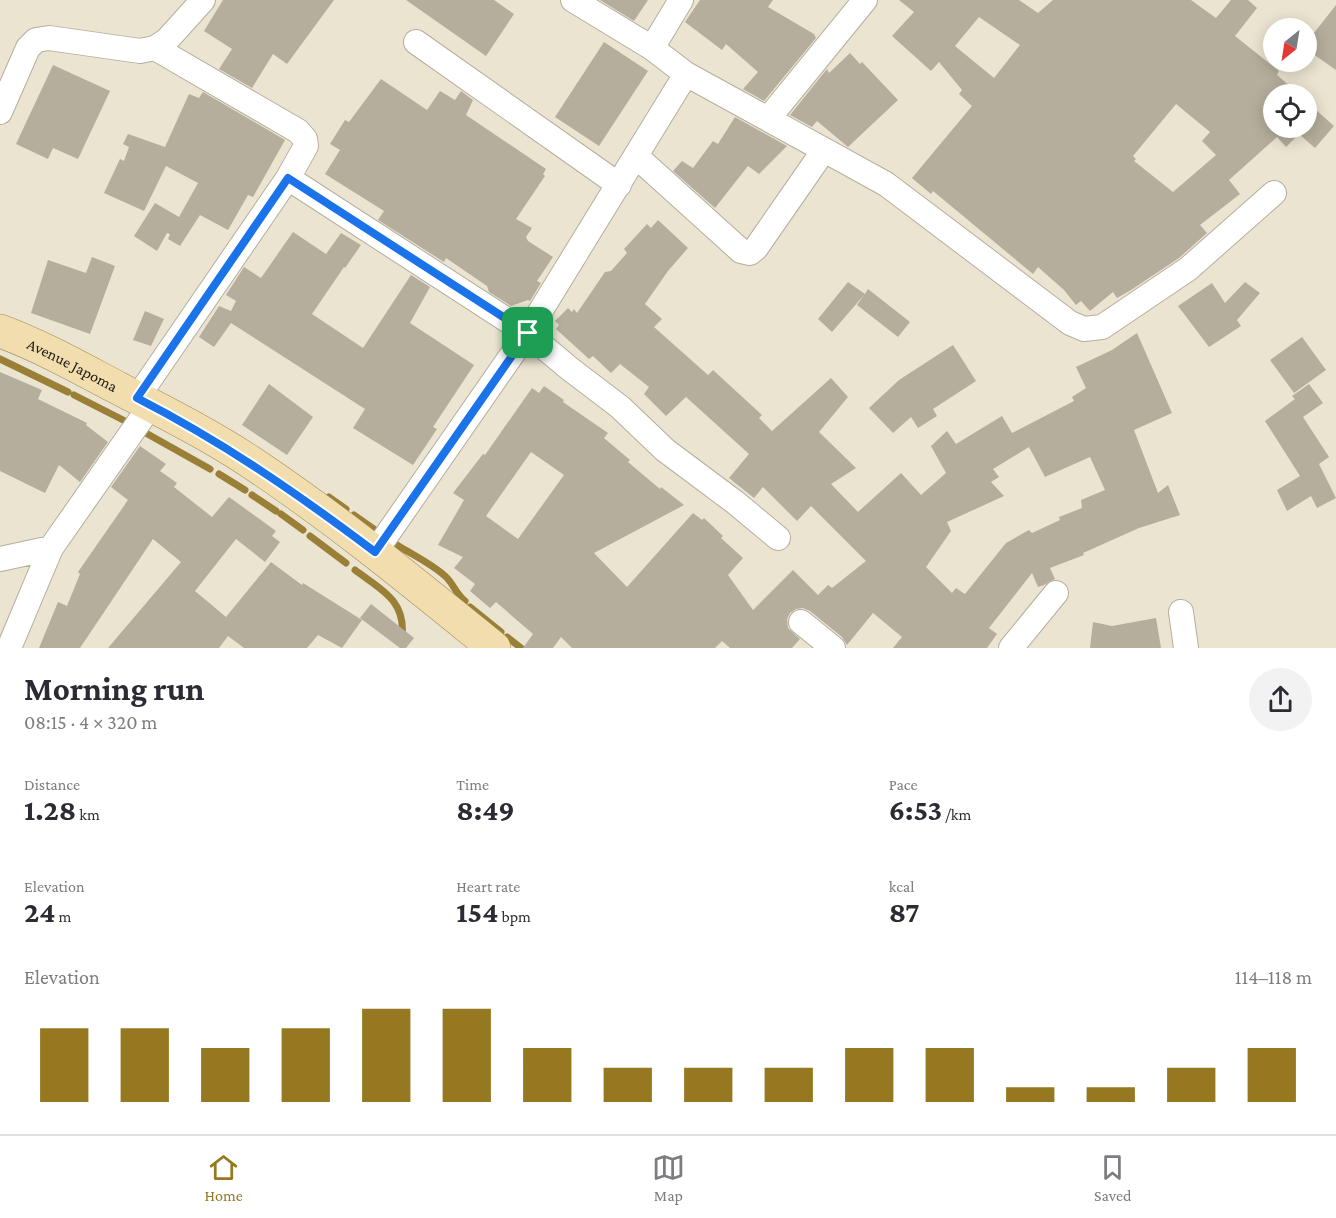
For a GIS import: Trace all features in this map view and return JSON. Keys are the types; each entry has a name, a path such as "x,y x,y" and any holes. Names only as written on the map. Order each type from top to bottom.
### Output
{"main road":[{"name":"Avenue Japoma","path":"0,331 73,364 144,401 246,460 300,496 375,552 494,648"}],"street":[{"path":"0,112 28,48 36,40 49,39 140,51 155,48 167,40 203,0"},
{"path":"573,0 652,48 686,74 886,184 1070,323 1084,329 1101,327 1188,269 1274,193"},
{"path":"652,48 681,0"},
{"path":"768,119 865,0"},
{"path":"416,42 619,185"},
{"path":"9,648 51,548 288,178 306,146 305,139 298,131 155,48"},
{"path":"375,552 528,333 686,74"},
{"path":"637,157 741,251 750,253 756,248 824,150"},
{"path":"288,178 528,333 620,407 665,450 736,503 778,538"},
{"path":"0,560 51,548"},
{"path":"1011,648 1056,593"},
{"path":"1181,612 1186,648"},
{"path":"801,622 833,648"}],"building":[{"path":"223,0 334,0 287,64 273,54 252,88 219,69 232,49 204,31"},
{"path":"406,0 494,0 514,14 486,56"},
{"path":"600,0 648,0 634,21"},
{"path":"700,0 773,0 768,7 814,34 816,38 764,101 743,89 758,72 726,44 722,50 685,22"},
{"path":"899,0 1019,0 1038,13 1053,0 1191,0 1216,18 1231,0 1248,0 1257,8 1235,36 1263,58 1263,72 1278,72 1277,75 1287,84 1263,84 1263,138 1276,138 1229,180 1240,194 1200,225 1207,233 1179,258 1131,290 1117,298 1113,292 1090,311 1081,301 1076,305 1064,290 1038,267 1033,274 933,191 931,194 912,178 972,106 959,94 962,90 939,62 931,71 892,36 914,12","holes":["979,17 1020,45 994,78 955,46","1176,104 1210,132 1202,141 1216,155 1173,192 1134,161 1136,159 1133,156"]},
{"path":"1336,5 1336,70 1317,57 1317,29"},
{"path":"604,42 648,71 599,146 555,117"},
{"path":"850,53 860,64 862,62 898,100 848,147 817,121 812,127 790,115 827,69 829,73"},
{"path":"53,65 110,91 78,159 53,148 48,159 16,144"},
{"path":"381,79 427,110 440,91 455,100 461,91 473,100 466,115 546,169 543,174 545,176 516,219 532,228 526,237 528,241 553,257 537,281 541,283 530,301 511,306 489,292 487,286 446,258 444,262 378,220 384,211 325,174 340,150 330,144 345,120 349,122"},
{"path":"203,92 285,140 253,197 248,195 228,230 200,215 180,246 168,239 170,234 167,233 157,251 134,236 155,203 179,217 198,183 166,166 144,211 104,193 120,159 124,161 129,147 123,144 128,134 165,147 189,94 199,98"},
{"path":"1317,111 1334,126 1315,148 1304,138 1317,138"},
{"path":"735,117 787,146 759,174 748,166 715,208 673,171 682,161 693,168 713,141 718,144"},
{"path":"1278,138 1295,138 1286,147"},
{"path":"658,220 688,248 668,271 645,304 662,319 654,327 708,375 713,370 762,415 759,418 772,431 831,378 848,397 819,432 856,468 831,484 858,512 901,473 921,495 946,473 931,446 947,431 956,444 1002,416 1012,433 1074,401 1072,397 1086,388 1076,367 1112,350 1137,333 1172,413 1134,430 1158,493 1168,485 1180,515 1139,528 1083,553 1084,555 1050,568 1055,579 1044,585 1038,587 1032,573 989,628 997,634 987,648 893,648 902,637 873,613 847,645 842,637 803,608 790,613 787,619 788,628 800,639 792,648 730,648 722,641 715,648 572,648 561,637 553,648 523,648 533,634 496,602 490,608 470,591 475,584 454,568 463,557 438,545 464,500 453,493 483,454 485,455 532,388 539,393 544,386 608,433 604,438 630,460 628,462 660,489 661,487 684,505 594,553 627,587 693,513 702,520 704,518 743,558 728,575 753,610 793,570 818,595 828,585 832,588 866,561 811,506 797,521 763,487 754,498 729,478 749,454 686,397 666,416 644,394 649,387 620,364 611,373 593,356 589,359 556,329 559,325 555,321 568,308 572,312 574,309 577,313 605,272 611,271 627,253 624,249 647,224 651,228","holes":["1029,447 1045,477 1090,457 1105,490 1081,500 1082,508 1059,517 1060,520 1032,533 1029,530 1006,543 965,594 956,588 952,593 926,567 951,531 947,522 1004,496 991,482 999,477 993,469","531,452 564,475 518,539 486,516"]},
{"path":"293,232 326,254 341,233 361,245 312,314 363,348 411,275 430,287 410,323 474,365 433,427 437,429 413,465 353,428 365,409 231,323 214,347 199,337 219,306 231,311 236,301 226,295 244,267 261,278"},
{"path":"92,257 115,266 90,334 31,313 48,260 86,273"},
{"path":"848,282 865,294 868,289 910,322 898,337 857,305 864,295 832,332 818,319"},
{"path":"1245,282 1260,293 1237,320 1241,326 1209,347 1178,306 1212,283 1225,303"},
{"path":"145,311 164,319 151,346 133,340"},
{"path":"1302,337 1326,370 1294,393 1270,360"},
{"path":"953,345 976,381 933,409 937,416 918,428 911,417 893,433 869,408 899,380"},
{"path":"0,372 42,390 38,399 87,423 86,425 108,442 80,482 59,465 45,493 0,471"},
{"path":"269,384 313,417 287,455 242,425"},
{"path":"1309,384 1323,403 1303,417 1329,457 1319,464 1336,498 1317,508 1311,496 1287,511 1277,490 1300,476 1265,421 1295,399 1292,396"},
{"path":"140,446 166,464 160,471 177,483 174,487 212,517 229,497 276,531 272,536 280,542 265,562 236,539 195,591 226,617 271,562 302,585 303,583 362,620 342,648 318,635 307,648 244,648 228,636 219,648 108,648 181,562 153,539 80,648 39,648 58,602 67,606 80,574 78,572 128,500 111,487"},
{"path":"371,604 414,638 406,648 400,648 360,618"},
{"path":"1156,618 1161,648 1090,648 1093,622 1112,626"}],"waterway":[{"path":"0,359 68,392"},
{"path":"74,395 129,423"},
{"path":"144,432 210,469"},
{"path":"219,474 245,490"},
{"path":"252,495 276,511"},
{"path":"329,497 346,509"},
{"path":"281,514 303,530"},
{"path":"354,515 374,529"},
{"path":"310,536 346,563"},
{"path":"397,545 440,572 465,601"},
{"path":"355,570 382,590 395,604 400,613 402,636"},
{"path":"470,607 501,632"},
{"path":"507,637 521,648"}],"route":[{"path":"288,178 528,333 375,552 300,496 246,460 137,398 288,178"}]}
